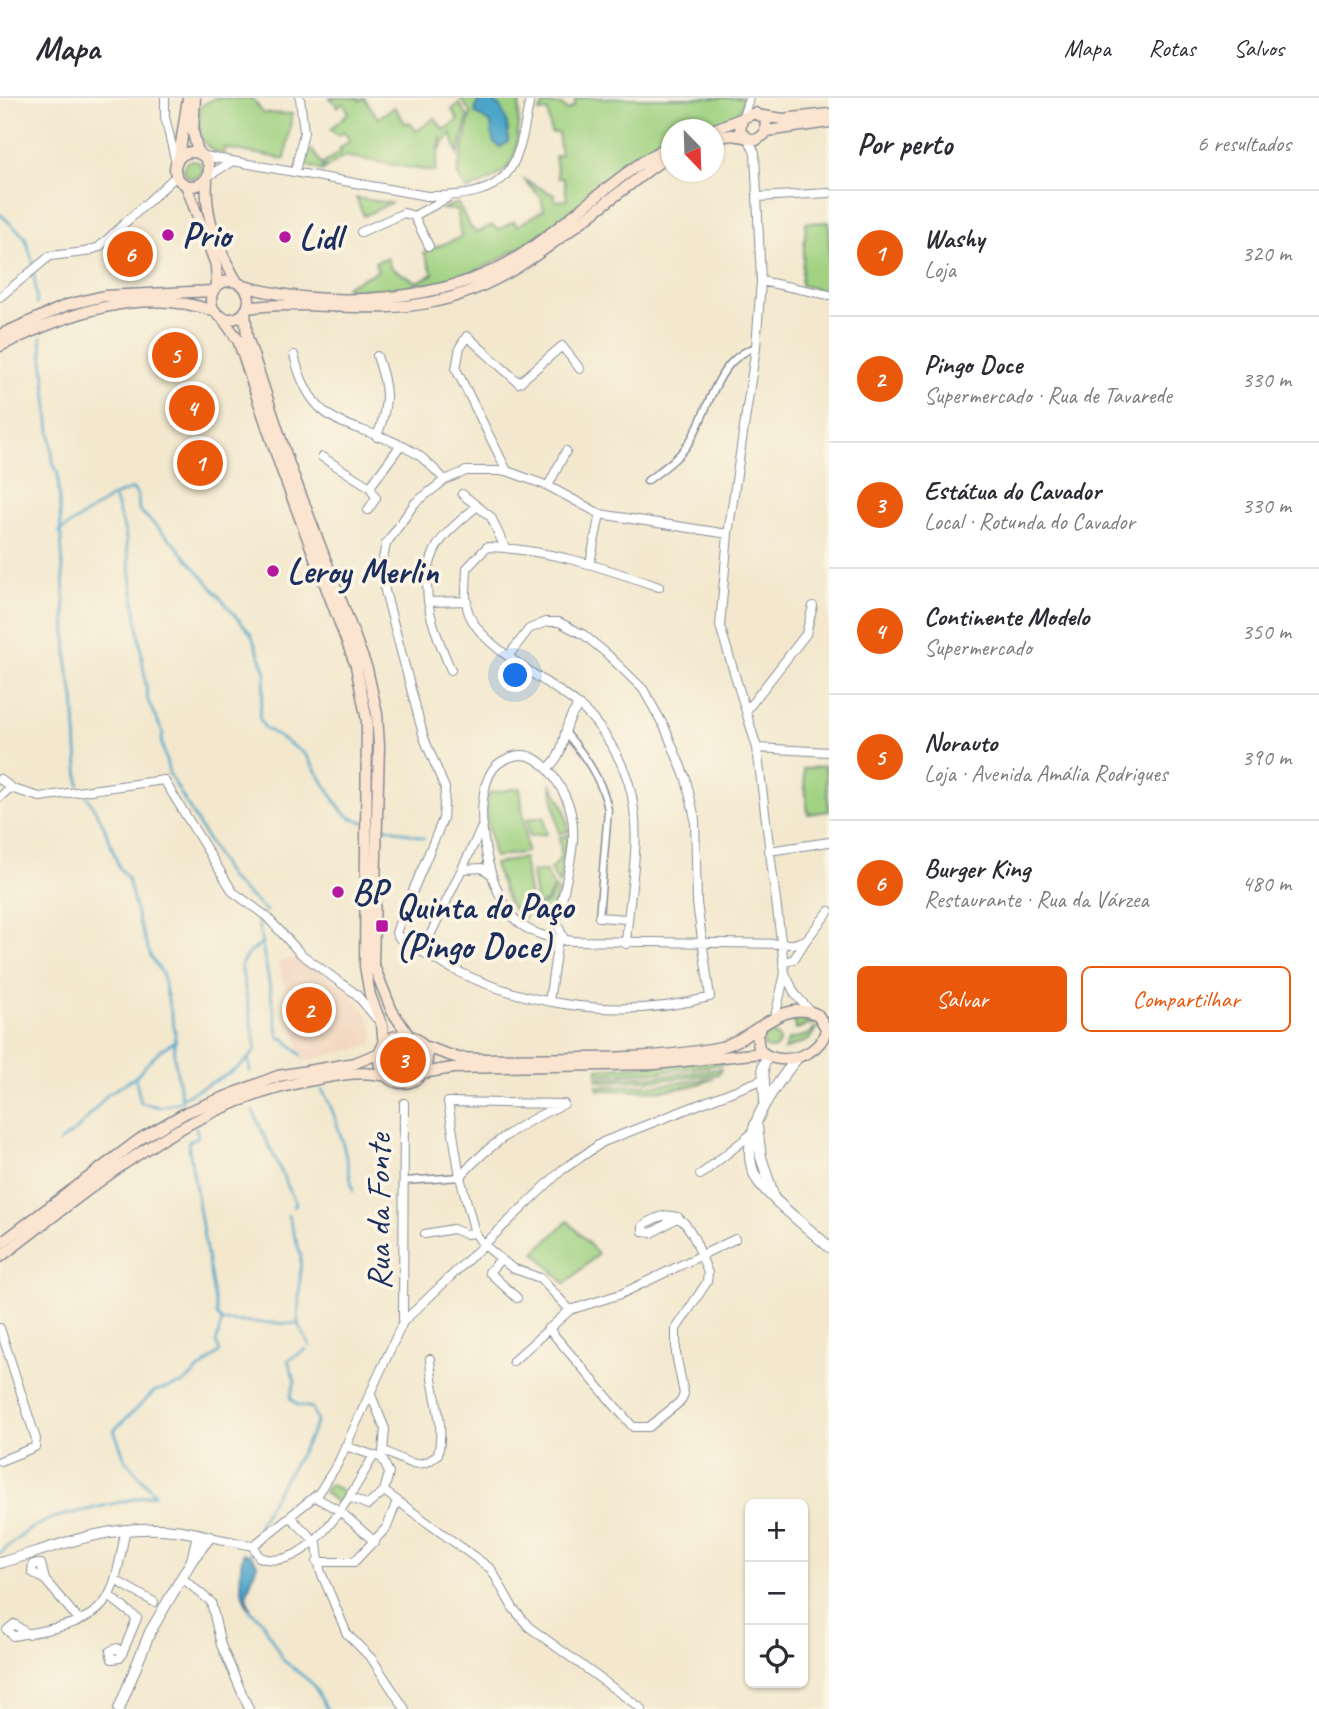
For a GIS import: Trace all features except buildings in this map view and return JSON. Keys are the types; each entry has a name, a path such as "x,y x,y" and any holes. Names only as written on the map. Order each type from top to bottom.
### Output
{"main road":[{"path":"188,98 176,176 186,185 215,261 215,289 211,302 238,340 281,468 356,666 367,720 365,966 370,995 382,1026 379,1061 386,1076"},
{"path":"0,1257 146,1147 191,1120 263,1092 304,1081 356,1073 386,1076 408,1082 422,1073 453,1068 677,1063 765,1055 779,1059 799,1057 816,1048 827,1035 820,1013 794,1011 775,1017 741,1040 677,1053 458,1058 423,1046 409,1036 391,1012 373,964 379,746 377,714 367,669 289,464 247,337 246,310 249,297 225,263 206,206 208,178 194,132 195,98"},
{"path":"724,126 742,120 751,113 783,119 829,114"},
{"path":"755,137 761,115"},
{"path":"742,120 755,137"},
{"path":"724,138 755,137 829,122"},
{"path":"0,335 67,305 104,296 215,289 226,281 280,297 386,298 432,292 479,277 520,256 661,150"},
{"path":"178,160 185,153 201,154"},
{"path":"0,346 45,324 86,311 135,303 185,303 231,319 246,310 272,304 386,309 434,302 483,286 525,263 661,162"},
{"path":"186,185 193,186 208,178"},
{"path":"761,1028 757,1042 765,1055"},
{"path":"0,1244 140,1139 187,1112 278,1076 355,1063 382,1049 395,1036 409,1036"},
{"path":"422,1073 427,1060 423,1046"}],"street":[{"path":"165,98 164,117 178,160"},
{"path":"295,173 304,132 300,98"},
{"path":"201,154 231,162 427,196 450,196 493,186 511,172 520,153 530,98"},
{"path":"750,98 761,115"},
{"path":"742,120 750,98"},
{"path":"755,137 761,281 756,347 728,534 720,626 757,748 785,973 795,994 820,1013"},
{"path":"208,178 231,162"},
{"path":"0,297 50,256 85,252 99,247 176,176"},
{"path":"758,197 829,193"},
{"path":"361,232 404,213 414,216 450,196"},
{"path":"414,216 429,246"},
{"path":"761,281 829,295"},
{"path":"507,471 456,369 460,347 467,336 519,383 562,346 580,369"},
{"path":"647,481 688,444 725,369 744,351 756,347"},
{"path":"294,355 299,375 311,399 330,417 418,455 445,480"},
{"path":"377,356 386,381 388,406 377,437"},
{"path":"370,487 400,446"},
{"path":"548,486 566,451"},
{"path":"322,457 370,487 376,498 369,510"},
{"path":"509,655 529,629 546,622 559,622 584,635 643,689 665,728 686,779 695,819 697,903 705,943 710,997 623,1009 549,1001 488,985 446,967 402,943 396,933 443,819 445,788 424,738 385,591 382,564 386,544 415,503 445,480 466,471 507,471 548,486 600,514 728,534"},
{"path":"462,494 491,517 505,548"},
{"path":"451,670 432,627 428,602 435,550 476,507"},
{"path":"590,563 600,514"},
{"path":"626,944 637,849 634,803 628,781 615,752 579,705 482,634 467,610 467,568 487,547 505,548 590,563 659,587"},
{"path":"428,602 467,601"},
{"path":"746,711 806,634 813,606"},
{"path":"548,768 563,750 564,730 579,705"},
{"path":"564,730 591,767 606,796 608,810 599,917 627,919"},
{"path":"757,748 829,752"},
{"path":"549,1001 562,940 557,922 574,841 572,818 567,799 548,768 529,756 517,755 500,761 489,776 484,797 483,825 491,874 506,909 521,925 562,940 626,944 780,944 806,940"},
{"path":"0,779 11,788 40,797 164,780 233,892 266,916 300,954 356,994 382,1026"},
{"path":"0,797 11,788"},
{"path":"422,952 483,825"},
{"path":"769,851 829,842"},
{"path":"464,869 474,867 491,874"},
{"path":"783,963 794,958 829,911"},
{"path":"775,1017 785,973"},
{"path":"765,1055 765,1102"},
{"path":"700,1175 755,1129 765,1102 799,1057"},
{"path":"253,1546 315,1497 338,1462 403,1322 482,1243 580,1155 603,1142 764,1079"},
{"path":"405,1181 460,1177 501,1138 532,1118 564,1104 448,1102 460,1177 475,1233 482,1243 512,1268 540,1278 570,1310"},
{"name":"Rua da Fonte","path":"403,1322 404,1103"},
{"path":"755,1129 774,1196 829,1247"},
{"path":"548,1328 633,1427 649,1427 681,1401 684,1394 676,1354 676,1329 707,1282 708,1273 687,1224 678,1217"},
{"path":"425,1234 453,1228 465,1234 475,1233"},
{"path":"513,1361 570,1310 621,1294 735,1239"},
{"path":"501,1259 489,1272 517,1298"},
{"path":"0,1328 36,1439 35,1447 28,1452 0,1461"},
{"path":"345,1446 417,1465 426,1464 438,1454 441,1416 431,1381 430,1359"},
{"path":"0,1563 125,1529 142,1527 198,1534 253,1546 260,1557 278,1561 296,1554 316,1540 380,1455 385,1429 371,1395"},
{"path":"349,1497 368,1505 384,1491 389,1473 380,1455"},
{"path":"384,1491 491,1569 513,1608 529,1627 642,1709"},
{"path":"315,1497 340,1511 375,1542"},
{"path":"317,1562 354,1562 387,1527 397,1501"},
{"path":"291,1518 316,1540 317,1562 347,1634 372,1659 405,1709"},
{"path":"28,1634 92,1615 109,1596 115,1580 125,1529"},
{"path":"192,1560 198,1534"},
{"path":"118,1709 150,1632 181,1577 210,1537"},
{"path":"181,1577 211,1602 221,1645 248,1709"},
{"path":"45,1580 79,1620"},
{"path":"115,1580 154,1602"},
{"path":"109,1596 137,1618 122,1654"}],"shaded area":[{"path":"300,957 350,992 368,1016 375,1035 372,1045 302,1061 279,962"}],"green space":[{"path":"214,98 252,98 263,113 292,114 285,159 224,148 225,154 209,148 200,131 200,107"},
{"path":"330,98 357,98 360,101 364,98 378,118 394,107 406,124 409,122 417,131 435,118 444,130 458,120 452,110 459,103 468,117 458,155 451,133 440,149 441,136 435,172 344,156 325,169 324,163 341,152 339,149 350,141 344,132 338,136 331,129 349,112 343,103 338,107"},
{"path":"460,98 520,98 517,145 509,166 487,182 467,190 457,174 471,113"},
{"path":"576,98 743,98 741,108 724,122 724,119 661,119 661,145 536,237 482,268 423,285 387,289 346,289 346,286 378,271 375,262 387,258 391,268 417,282 433,274 424,252 461,237 457,210 441,209 457,203 476,233 492,225 498,230 514,221 517,226 544,210 541,197 523,179 554,195 555,201 567,200 564,178 558,178 555,156 561,155 558,133 551,133 548,111 539,112 544,104 562,105 567,111 574,106"},
{"path":"312,150 322,164 323,171 306,165 304,155"},
{"path":"189,160 197,160 202,169 200,176 189,178 184,173 184,165"},
{"path":"356,198 391,203 364,216"},
{"path":"829,222 829,292 801,285 806,223"},
{"path":"825,766 829,811 808,814 803,769"},
{"path":"551,783 564,807 569,831 559,833"},
{"path":"520,788 527,852 494,857 486,814 488,794 489,797 489,793"},
{"path":"544,817 546,834 529,836 527,819"},
{"path":"569,835 559,885 550,869 561,855 559,837"},
{"path":"524,858 531,908 523,918 509,904 494,864"},
{"path":"545,871 554,887 547,900 537,906 532,872"},
{"path":"555,888 558,892 552,914 547,919 538,907 548,902"},
{"path":"796,1016 812,1018 816,1023 796,1029"},
{"path":"817,1027 809,1040 784,1050 788,1040 807,1035"},
{"path":"771,1033 779,1041 771,1049 763,1041"},
{"path":"724,1059 725,1064 657,1072 597,1074 598,1069"},
{"path":"721,1069 719,1074 658,1080 598,1081 597,1077 658,1076"},
{"path":"714,1078 672,1089 598,1090 597,1086 659,1085"},
{"path":"568,1221 598,1254 565,1284 535,1252"},
{"path":"330,1484 349,1497 342,1507 324,1492"}],"water":[{"path":"488,98 498,105 507,122 508,142 501,147 493,142 491,123 475,113 477,103"},
{"path":"243,1553 253,1557 257,1564 246,1596 251,1611 244,1598 241,1583"}],"waterway":[{"path":"0,214 25,237 34,266"},
{"path":"34,272 37,304"},
{"path":"41,337 53,462 58,474 68,673 74,697 79,785"},
{"path":"113,496 133,489 138,496 139,510 175,544 251,634 266,672 259,717 264,727 305,754 342,811 351,818 364,822"},
{"path":"59,532 113,496 125,532 148,701 163,733 161,740 169,773 230,879 266,911"},
{"path":"87,796 104,826 119,867 128,879 151,957 162,973 175,1031 174,1056 182,1101 160,1107 141,1103 135,1077"},
{"path":"381,826 424,838"},
{"path":"257,916 279,1038 285,1039 301,1055"},
{"path":"182,1098 242,1065 256,1049 241,965 247,955 263,942"},
{"path":"59,1142 77,1130 108,1094 135,1077 158,1052 176,1040"},
{"path":"249,1061 250,1072"},
{"path":"322,1090 337,1125 353,1191"},
{"path":"253,1111 296,1204 293,1207"},
{"path":"196,1127 198,1137 188,1142 217,1315 222,1321 298,1324 310,1346"},
{"path":"288,1215 301,1256 298,1324"},
{"path":"0,1553 30,1529 52,1518 155,1494 126,1461 114,1430 155,1391 182,1384 220,1352 216,1342 222,1321"},
{"path":"250,1558 254,1539 269,1504 300,1455 317,1421 312,1408 298,1405 290,1398 295,1382 288,1360 306,1350"},
{"path":"249,1609 262,1621 283,1660 313,1684 327,1709"}],"place":[{"name":"Prio","path":"168,235"},
{"name":"Lidl","path":"285,237"},
{"name":"Burger King","path":"130,254"},
{"name":"Norauto","path":"175,355"},
{"name":"Continente Modelo","path":"192,408"},
{"name":"Washy","path":"200,463"},
{"name":"Leroy Merlin","path":"273,571"},
{"name":"BP","path":"338,892"},
{"name":"Quinta do Paço (Pingo Doce)","path":"382,926"},
{"name":"Pingo Doce","path":"309,1010"},
{"name":"Estátua do Cavador","path":"403,1060"}]}
